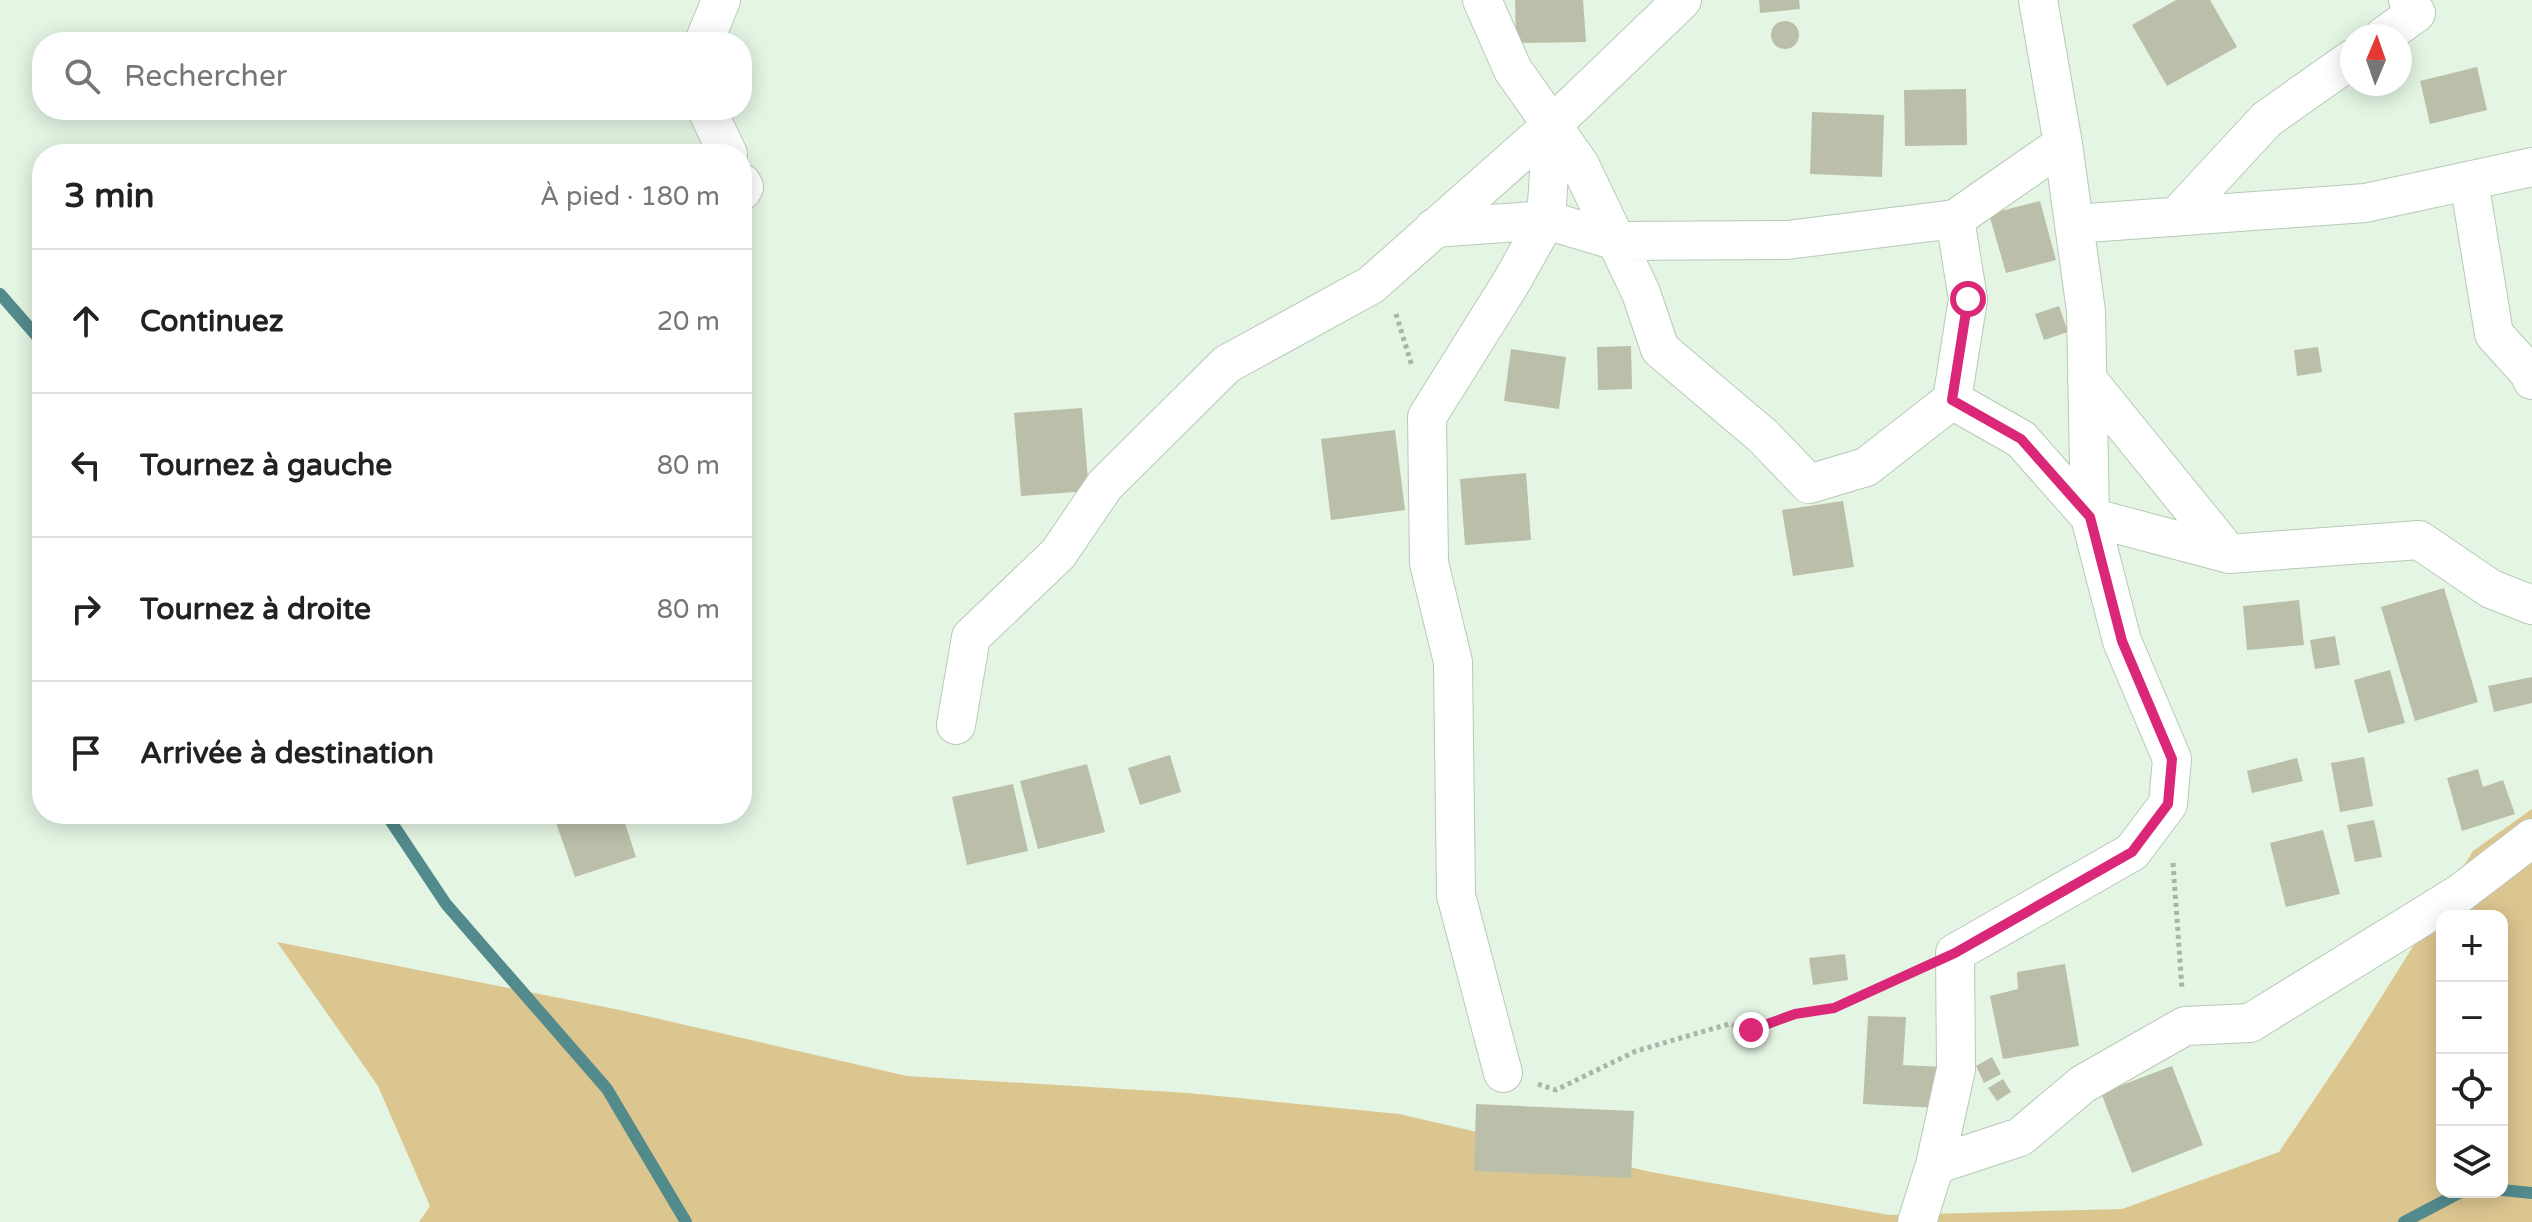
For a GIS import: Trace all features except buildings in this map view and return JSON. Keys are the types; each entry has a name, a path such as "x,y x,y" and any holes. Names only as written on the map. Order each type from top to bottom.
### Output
{"street":[{"path":"708,32 721,0"},
{"path":"1482,0 1513,70 1580,165 1641,293 1660,349 1763,436 1809,484 1866,467 1952,400 1968,299 1955,219"},
{"path":"956,725 971,637 1058,554 1105,485 1227,364 1371,285 1552,125 1682,0"},
{"path":"1917,1222 1935,1165 1956,1069 1955,953 2132,852 2168,804 2172,759 2122,641 2090,517 2086,311 2063,144 2038,0"},
{"path":"2401,24 2416,13 2408,0"},
{"path":"2176,217 2267,119 2340,67"},
{"path":"712,120 723,144"},
{"path":"1503,1073 1456,895 1453,662 1429,563 1427,417 1512,281 1546,220 1552,125"},
{"path":"1434,228 1546,220 1617,241 1787,240 1955,219 2063,144"},
{"path":"2074,224 2365,203 2532,167"},
{"path":"2469,181 2494,334 2532,376 2532,380"},
{"path":"2087,379 2229,554"},
{"path":"1952,400 2021,439 2090,517 2229,554 2419,540 2491,589 2532,605"},
{"path":"1935,1165 2020,1137 2083,1084 2185,1026 2250,1023 2459,894 2532,838"}],"path":[{"path":"1386,272 1427,417"},
{"path":"2168,804 2185,1026"},
{"path":"1503,1073 1556,1090 1636,1051 1729,1024 1751,1030 1795,1014 1834,1008 1955,953"}],"shaded area":[{"path":"2532,809 2532,1222 419,1222 430,1206 378,1086 277,942 620,1010 907,1076 1188,1093 1399,1114 1651,1172 1889,1215 2122,1209 2279,1152 2353,1042 2473,851"}],"waterway":[{"path":"0,294 32,331"},
{"path":"393,824 446,904 607,1089 686,1222"},
{"path":"2508,1191 2532,1193"},
{"path":"2404,1222 2450,1198"}],"route":[{"path":"1751,1030 1795,1014 1834,1008 1955,953 2132,852 2168,804 2172,759 2122,641 2090,517 2021,439 1952,400 1968,299"}]}
